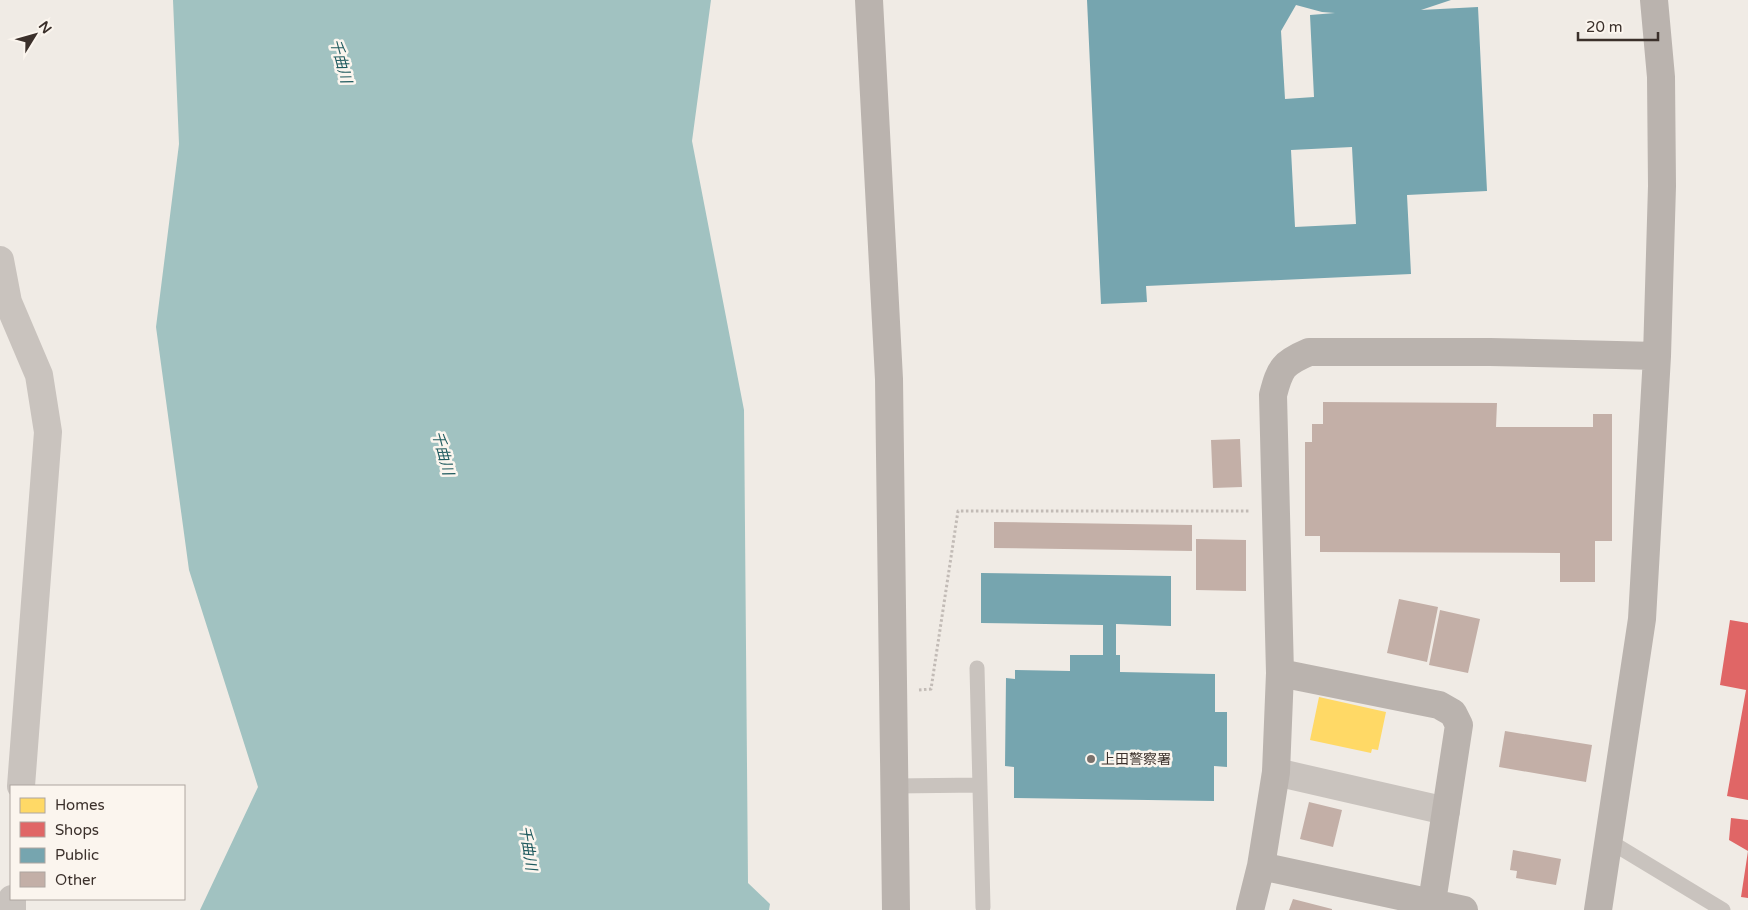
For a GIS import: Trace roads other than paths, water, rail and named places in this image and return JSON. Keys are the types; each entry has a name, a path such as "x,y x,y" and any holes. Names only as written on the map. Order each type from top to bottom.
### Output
{"street":[{"path":"869,0 889,379 896,910"},
{"path":"1598,910 1642,619 1657,356 1662,186 1661,77 1654,0"},
{"path":"0,260 8,302 39,375 48,432 21,785"},
{"path":"1250,910 1261,866 1276,772 1280,673 1273,395 1282,368 1293,358 1308,352 1490,352 1657,356"},
{"path":"1280,673 1439,705 1453,713 1459,725 1432,902"},
{"path":"1276,772 1446,811"},
{"path":"1261,866 1464,910"}],"lane":[{"path":"977,668 983,907"},
{"path":"895,786 980,785"},
{"path":"1609,841 1723,910"}],"water":[{"name":"千曲川","path":"173,0 711,0 692,141 744,410 748,883 770,904 769,910 200,910 258,787 189,570 156,327 179,144"}],"place":[{"name":"上田警察署","path":"1091,759"}]}
